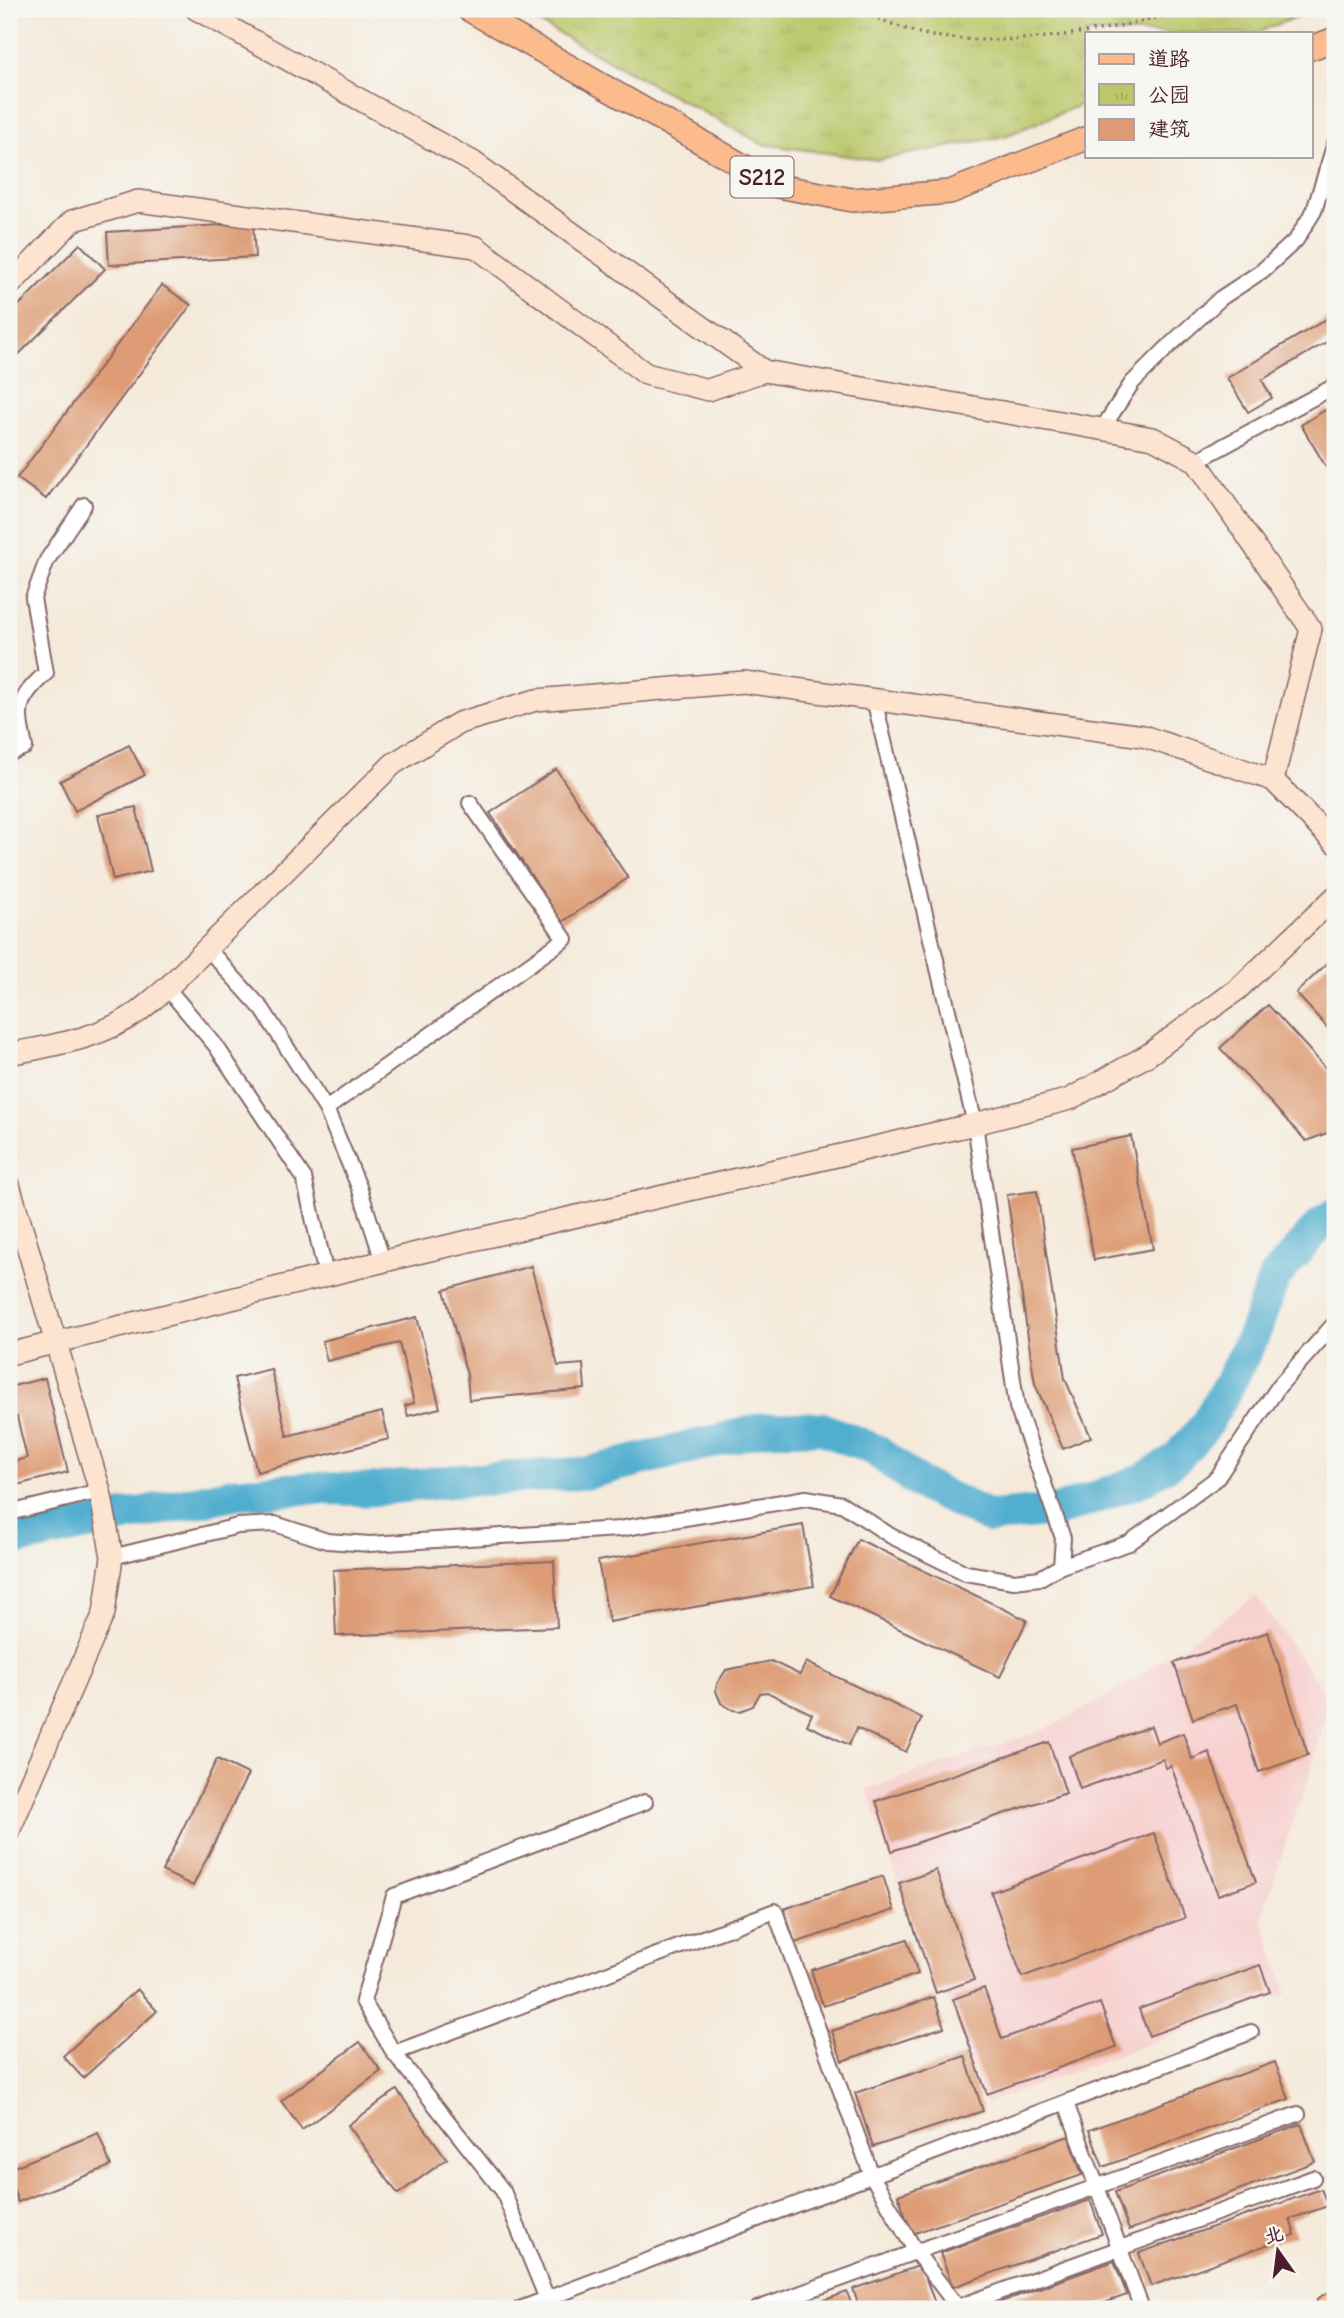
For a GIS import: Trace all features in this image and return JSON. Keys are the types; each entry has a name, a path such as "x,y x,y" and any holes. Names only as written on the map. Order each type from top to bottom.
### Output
{"highway":[{"path":"1329,2309 1335,2306"}],"main road":[{"path":"196,9 473,162 764,371 1153,438 1196,461 1311,629 1273,779"},
{"name":"S212","path":"468,9 778,186 852,200 950,192 1085,139"},
{"path":"1312,48 1335,38"},
{"path":"9,286 72,220 138,201 476,247 646,374 708,390 764,371"},
{"path":"9,1054 82,1039 114,1026 136,1013 167,988 393,764 459,723 536,700 744,682 1143,736 1273,779 1335,843"},
{"path":"9,1354 383,1261 975,1124 1070,1099 1148,1055 1238,989 1335,897"},
{"path":"9,1185 12,1208 101,1496 112,1557 104,1613 9,1832"}],"street":[{"path":"1102,429 1132,383 1170,345 1221,298 1262,271 1296,240 1314,211 1335,143"},
{"path":"1196,461 1335,386"},
{"path":"9,752 25,747 18,713 29,688 46,673 33,598 47,560 84,505"},
{"path":"874,699 975,1124 1017,1407 1063,1538 1060,1566"},
{"path":"326,1109 565,939 470,803"},
{"path":"207,948 263,1010 326,1109 359,1187 383,1261"},
{"path":"167,988 216,1046 304,1178 326,1275"},
{"path":"112,1557 238,1526 275,1524 327,1541 370,1544 619,1529 806,1498 842,1504 891,1536 966,1573 1014,1581 1040,1578 1060,1566 1129,1544 1217,1478 1279,1386 1335,1322"},
{"path":"9,1513 101,1496"},
{"path":"549,2304 503,2191 394,2053 363,2001 394,1896 645,1802"},
{"path":"394,2053 775,1912 872,2176 916,2252 959,2308 1313,2178"},
{"path":"520,2309 549,2304 872,2176 1251,2032"},
{"path":"1066,2102 1142,2309"},
{"path":"757,2309 1298,2113"}],"path":[{"path":"852,9 931,36 1009,39 1085,32"},
{"path":"1090,32 1194,9"}],"shaded area":[{"path":"1256,1596 1329,1699 1310,1775 1262,1918 1287,1993 986,2103 946,1994 936,1998 867,1789 1046,1729 1102,1700"}],"green space":[{"path":"514,9 1316,9 1258,32 1085,32 1085,103 1005,136 877,160 762,144"}],"building":[{"path":"253,223 255,257 109,265 107,232"},
{"path":"80,244 105,269 9,364 9,315"},
{"path":"162,285 191,305 46,499 17,478"},
{"path":"1335,314 1335,337 1262,380 1272,398 1248,412 1227,378"},
{"path":"1327,409 1335,424 1335,482 1301,425"},
{"path":"129,745 145,775 75,811 60,781"},
{"path":"556,769 628,878 562,922 490,813"},
{"path":"136,807 151,871 113,880 98,815"},
{"path":"1335,956 1335,1036 1296,993"},
{"path":"1268,1005 1335,1078 1335,1130 1306,1141 1220,1048"},
{"path":"1131,1136 1153,1249 1094,1260 1072,1148"},
{"path":"1037,1191 1065,1379 1091,1437 1063,1449 1035,1384 1007,1195"},
{"path":"531,1266 558,1366 583,1364 585,1389 469,1400 467,1375 444,1290"},
{"path":"417,1317 440,1408 408,1416 405,1406 414,1403 399,1343 327,1361 322,1341"},
{"path":"271,1369 287,1436 382,1412 389,1439 257,1472 234,1378"},
{"path":"45,1378 68,1472 9,1487 9,1463 27,1458 17,1417 9,1419 9,1387"},
{"path":"803,1525 814,1586 609,1622 598,1561"},
{"path":"858,1539 1027,1620 1000,1677 830,1596"},
{"path":"554,1561 557,1627 336,1636 333,1570"},
{"path":"1268,1632 1308,1755 1259,1772 1237,1704 1193,1719 1174,1663"},
{"path":"771,1661 800,1675 806,1662 922,1718 906,1752 857,1728 849,1745 807,1725 812,1714 767,1692 760,1693 753,1706 740,1711 721,1703 716,1691 717,1684 726,1670"},
{"path":"1151,1726 1157,1743 1183,1733 1192,1759 1209,1752 1256,1882 1218,1895 1171,1766 1166,1768 1163,1759 1080,1789 1069,1756"},
{"path":"1049,1742 1066,1793 892,1851 876,1801"},
{"path":"217,1759 248,1774 193,1886 162,1871"},
{"path":"1154,1833 1185,1918 1022,1977 991,1892"},
{"path":"936,1870 974,1980 936,1993 899,1883"},
{"path":"883,1876 894,1910 795,1943 784,1909"},
{"path":"907,1939 918,1974 823,2006 811,1970"},
{"path":"1260,1965 1270,1992 1149,2036 1139,2009"},
{"path":"984,1988 1002,2039 1100,2003 1116,2047 987,2094 953,1999"},
{"path":"137,1989 157,2011 83,2078 63,2056"},
{"path":"934,1997 944,2027 842,2061 832,2031"},
{"path":"360,2042 381,2071 302,2130 281,2101"},
{"path":"965,2056 983,2111 873,2147 855,2093"},
{"path":"1275,2062 1289,2099 1103,2167 1089,2130"},
{"path":"397,2090 447,2159 398,2194 348,2125"},
{"path":"1301,2124 1315,2162 1129,2230 1115,2192"},
{"path":"98,2133 111,2166 18,2202 9,2177 9,2169"},
{"path":"1069,2136 1082,2175 912,2234 898,2195"},
{"path":"1321,2189 1328,2206 1290,2219 1295,2235 1151,2286 1139,2253"},
{"path":"1090,2200 1102,2234 953,2287 940,2253"},
{"path":"1114,2261 1127,2295 1087,2309 987,2307"},
{"path":"921,2265 937,2309 860,2309 853,2289"},
{"path":"847,2292 853,2309 800,2309"}],"waterway":[{"path":"9,1541 236,1493 311,1488 369,1490 455,1481 587,1473 763,1429 821,1428 875,1450 920,1484 990,1517 1061,1510 1142,1480 1176,1459 1205,1426 1230,1382 1254,1334 1274,1278 1320,1225 1335,1215"}]}
